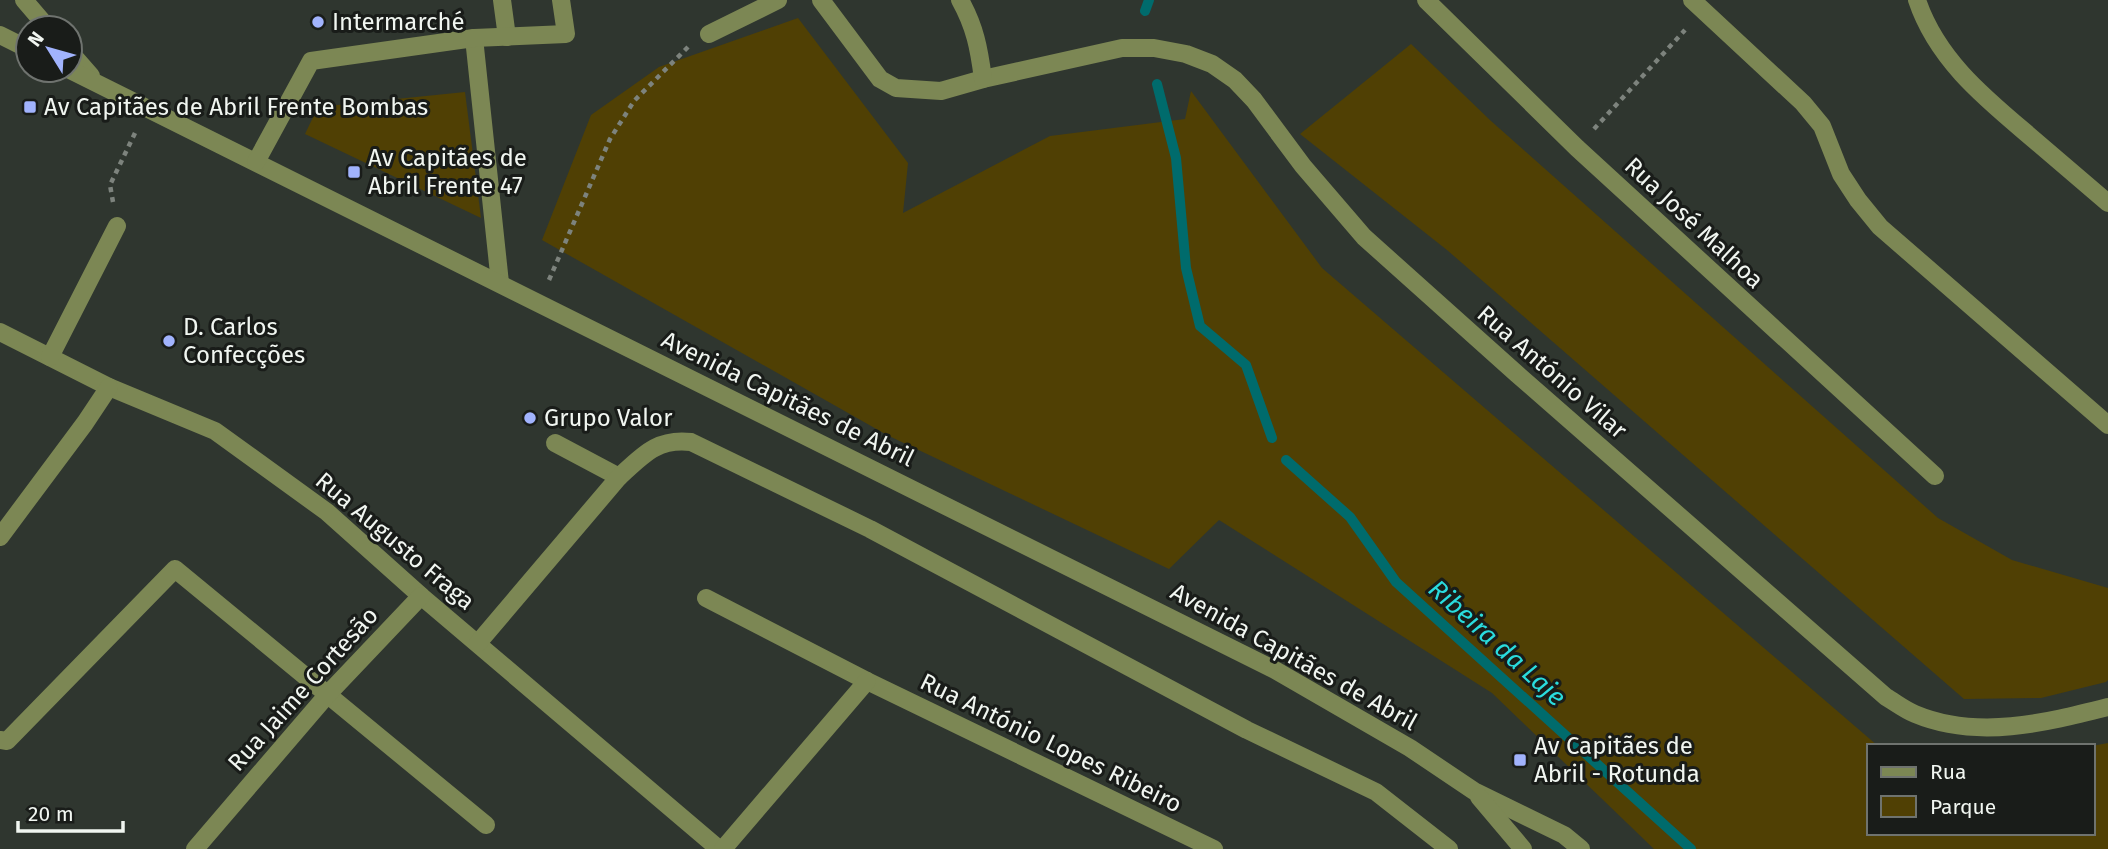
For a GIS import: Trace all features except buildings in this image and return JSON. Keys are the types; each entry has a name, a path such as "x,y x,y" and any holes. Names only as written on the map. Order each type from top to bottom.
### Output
{"street":[{"path":"24,0 36,14"},
{"path":"502,0 507,37"},
{"path":"256,162 311,61 474,38 566,34 561,0"},
{"path":"709,34 778,0"},
{"name":"Rua António Vilar","path":"821,0 880,79 896,88 941,91 1122,48 1154,48 1186,54 1212,64 1235,80 1254,100 1303,166 1364,237 1886,697 1913,713 1945,724 1972,728 2004,727 2062,719 2108,707"},
{"path":"960,0 973,23 984,79"},
{"name":"Rua José Malhoa","path":"1426,0 1577,148 1935,476"},
{"path":"1917,0 1946,56 1971,86 2108,202"},
{"path":"1697,5 1803,103 1822,126 1841,174 1880,227 2108,425"},
{"path":"474,38 500,283"},
{"path":"84,68 98,84"},
{"name":"Avenida Capitães de Abril","path":"84,77 1275,670 1410,748 1474,791 1564,835 1581,849"},
{"path":"50,357 117,226"},
{"name":"Rua Augusto Fraga","path":"0,332 109,387 215,431 327,512 421,596 721,849"},
{"path":"0,537 109,387"},
{"path":"478,643 619,477 641,456 659,445 675,440 691,442 870,529 1247,730 1376,792 1449,849"},
{"path":"555,443 619,477"},
{"path":"4,741 175,569 486,825"},
{"name":"Rua Jaime Cortesão","path":"195,849 328,694 421,596"},
{"name":"Rua António Lopes Ribeiro","path":"706,598 867,681 1214,849"},
{"path":"721,849 867,681"},
{"name":"Avenida Capitães de Abril","path":"1474,791 1522,849"}],"path":[{"path":"1577,148 1697,5"},
{"path":"539,303 610,139 634,101 683,50 709,34"},
{"path":"117,226 110,185 136,131"}],"green space":[{"path":"798,18 908,163 903,213 1050,136 1185,119 1191,91 1322,268 1876,744 1867,744 1867,835 2094,835 2094,746 2108,743 2108,849 1654,849 1492,693 1219,520 1169,569 887,435 542,240 591,115 659,67"},
{"path":"1411,44 1491,121 1938,518 2012,560 2108,588 2108,680 2041,698 1964,699 1447,250 1300,134"},
{"path":"465,92 481,218 305,134 318,107"}],"waterway":[{"name":"Ribeira da Laje","path":"1145,11 1149,0"},
{"name":"Ribeira da Laje","path":"1157,84 1176,158 1186,268 1200,326 1246,365 1272,438"},
{"name":"Ribeira da Laje","path":"1286,460 1350,517 1396,582 1691,849"}],"place":[{"name":"Intermarché","path":"318,22"},
{"name":"Av Capitães de Abril Frente Bombas","path":"30,107"},
{"name":"Av Capitães de Abril Frente 47","path":"354,172"},
{"name":"D. Carlos Confecções","path":"169,341"},
{"name":"Grupo Valor","path":"530,418"},
{"name":"Av Capitães de Abril - Rotunda","path":"1520,760"}]}
